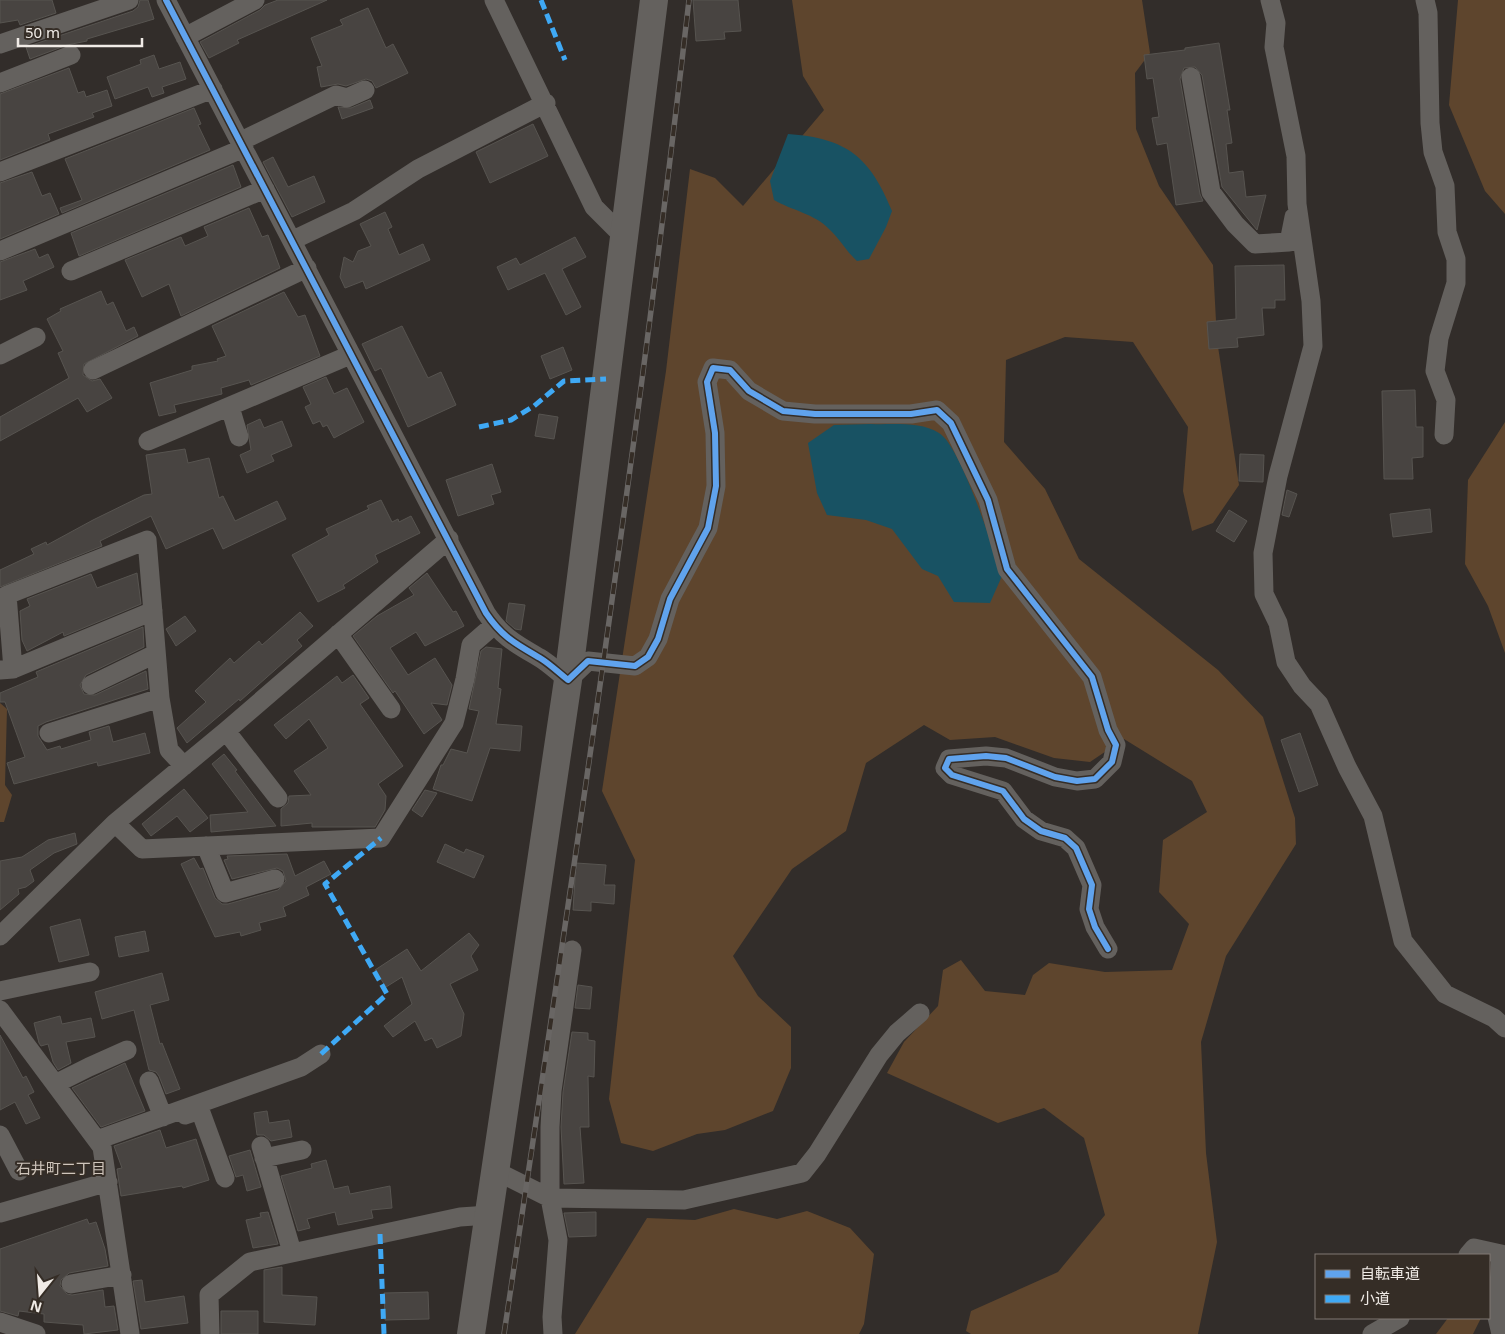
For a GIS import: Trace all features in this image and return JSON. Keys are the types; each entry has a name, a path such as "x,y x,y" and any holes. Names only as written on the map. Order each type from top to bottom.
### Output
{"street":[{"path":"0,44 128,0"},
{"path":"166,0 293,240 350,355 494,625 519,648 542,658 568,680"},
{"path":"185,37 256,0"},
{"path":"494,0 546,104 594,207 624,237"},
{"path":"471,1334 568,680 654,0"},
{"path":"1270,0 1276,23 1274,47 1296,156 1297,204 1311,302 1313,346 1278,476 1263,553 1264,594 1278,623 1286,662 1302,686 1319,704 1347,767 1373,816 1403,941 1445,994 1494,1018 1505,1028"},
{"path":"1425,0 1428,13 1430,123 1433,152 1445,186 1448,232 1456,259 1456,283 1439,338 1435,371 1446,400 1444,435"},
{"path":"0,83 71,55"},
{"path":"1191,77 1211,192 1235,224 1254,244 1289,242 1297,204"},
{"path":"0,172 213,89"},
{"path":"0,250 243,144 336,95 347,98 365,90"},
{"path":"293,240 354,211 418,169 546,104"},
{"path":"71,271 265,189"},
{"path":"93,370 307,268"},
{"path":"0,355 36,337"},
{"path":"148,441 350,355"},
{"path":"568,680 588,661 635,666 648,657 658,639 670,599 708,528 716,486 715,433 707,382 713,368 730,370 749,391 783,411 824,414 911,414 937,410 951,423 988,500 1006,569 1092,676 1108,730 1116,745 1112,762 1095,779 1077,781 1055,777 1006,758 986,756 949,759 945,768 952,775 1003,791 1024,819 1040,831 1065,838 1076,848 1092,885 1088,909 1095,927 1108,949"},
{"path":"230,407 239,437"},
{"path":"0,936 115,823 226,732 449,539"},
{"path":"153,611 7,669 7,595 147,540 153,611 155,654 160,698 169,750 184,766"},
{"path":"115,823 142,849 381,838 454,723 471,645 494,625"},
{"path":"338,634 391,709"},
{"path":"91,685 155,654"},
{"path":"49,734 160,698"},
{"path":"226,732 278,798"},
{"path":"206,846 225,893 275,879"},
{"path":"553,1334 552,1317 558,1240 550,1198 550,1127 552,1091 572,950"},
{"path":"0,991 90,972"},
{"path":"0,1010 8,1036 55,1084 102,1147 132,1334"},
{"path":"496,1171 550,1198 684,1200 802,1173 817,1154 878,1055 897,1033 920,1013"},
{"path":"55,1084 128,1050"},
{"path":"97,1140 301,1067 321,1054"},
{"path":"149,1081 167,1115 172,1120 200,1110 225,1178"},
{"path":"0,1135 19,1172"},
{"path":"292,1252 262,1152 302,1150"},
{"path":"0,1213 108,1182"},
{"path":"210,1334 209,1295 250,1262 460,1217 489,1215"},
{"path":"1469,1254 1474,1248 1501,1254 1497,1317 1501,1334"},
{"path":"71,1284 122,1275"},
{"path":"1372,1334 1398,1319"},
{"path":"0,1322 36,1334"}],"shaded area":[{"path":"792,0 1142,0 1150,53 1135,73 1136,129 1159,186 1213,265 1217,340 1239,485 1213,523 1192,531 1183,491 1188,427 1133,342 1065,337 1006,360 1004,442 1045,489 1079,559 1218,670 1263,717 1295,818 1296,844 1226,956 1201,1042 1206,1153 1217,1242 1198,1334 971,1334 966,1331 971,1311 1058,1272 1105,1215 1084,1138 1044,1108 998,1123 887,1073 904,1042 938,1006 943,970 961,960 985,991 1025,995 1033,975 1049,963 1105,972 1172,970 1189,924 1159,892 1163,840 1207,812 1192,781 1124,739 1090,762 1054,758 995,737 950,740 924,725 866,763 846,831 792,869 733,956 758,996 791,1027 791,1068 773,1111 725,1130 697,1134 653,1151 621,1143 609,1099 635,860 602,791 666,371 690,169 715,178 743,206 824,110 803,76"},
{"path":"1458,0 1505,0 1505,214 1485,191 1449,105"},
{"path":"1505,422 1505,653 1488,606 1465,564 1468,480"},
{"path":"0,703 7,709 5,785 12,795 4,822 0,822"},
{"path":"734,1209 777,1219 807,1211 850,1228 874,1254 864,1324 859,1334 575,1334 647,1218 695,1220"},
{"path":"1447,1319 1480,1319 1473,1334 1436,1334"}],"water":[{"path":"788,134 809,136 841,146 865,164 875,177 892,211 886,227 869,259 857,261 823,224 774,200 770,181"},
{"path":"834,425 915,425 939,433 948,442 957,457 975,499 1002,576 990,603 954,602 938,576 922,569 892,529 866,520 827,515 817,493 808,443"}],"building":[{"path":"0,0 52,0 56,13 20,25 18,20 0,23"},
{"path":"140,0 148,0 154,19 87,39 87,41 67,45 30,59 26,47 133,11 138,7"},
{"path":"278,0 327,0 237,40 239,43 209,58 200,42 260,10 265,5"},
{"path":"693,0 738,0 741,31 724,32 725,39 696,41"},
{"path":"368,8 386,48 393,44 408,73 376,88 372,81 366,79 346,86 338,84 321,87 317,67 322,66 311,38 343,25 340,20"},
{"path":"1219,43 1230,110 1227,110 1232,143 1226,144 1229,173 1243,171 1246,197 1266,195 1257,230 1222,187 1202,75 1195,67 1184,68 1180,79 1200,194 1203,201 1176,205 1167,143 1157,145 1152,118 1159,117 1153,78 1147,79 1144,55 1185,50 1185,48"},
{"path":"154,55 159,69 180,62 186,79 162,87 164,93 152,97 148,87 115,99 107,77 141,64 140,60"},
{"path":"69,68 78,93 84,91 86,97 107,90 112,106 92,113 94,117 48,134 50,140 0,160 0,94"},
{"path":"370,100 373,108 342,119 338,107 351,108"},
{"path":"194,108 201,124 198,125 210,150 62,213 60,208 82,200 65,159"},
{"path":"533,124 548,156 490,183 476,152"},
{"path":"273,157 288,187 314,176 325,202 292,217 263,162"},
{"path":"233,165 241,187 79,256 71,233"},
{"path":"32,172 42,196 50,193 59,214 0,239 0,183"},
{"path":"249,208 262,237 268,235 280,268 181,316 169,284 142,297 125,260 181,237 185,246 208,236 204,227"},
{"path":"385,212 392,227 388,229 399,255 423,244 430,260 366,289 363,281 345,288 340,277 344,257 353,262 358,251 371,246 360,224"},
{"path":"575,237 586,257 562,269 581,307 566,315 545,273 508,290 497,267 516,258 520,265"},
{"path":"35,249 39,258 48,254 54,267 23,281 27,290 0,300 0,262"},
{"path":"1284,265 1285,300 1275,300 1275,308 1262,308 1264,335 1237,338 1238,347 1209,349 1207,322 1236,319 1235,266"},
{"path":"101,291 107,305 113,302 126,331 134,327 138,336 84,364 83,375 92,381 100,379 112,398 87,412 78,398 0,441 0,417 69,378 58,353 63,351 47,319 61,311 60,309"},
{"path":"284,292 298,317 305,315 320,356 251,385 249,380 221,388 222,394 174,405 176,412 159,416 150,383 192,370 192,366 218,361 217,359 226,356 212,326"},
{"path":"402,326 428,378 441,372 456,405 408,427 381,368 375,371 362,344"},
{"path":"563,347 572,370 550,379 541,356"},
{"path":"326,377 334,394 347,388 364,422 334,438 327,425 323,427 320,421 313,424 305,407 311,404 303,387"},
{"path":"1415,390 1416,427 1423,427 1423,457 1412,458 1413,479 1384,479 1382,391"},
{"path":"539,414 558,417 554,439 535,436"},
{"path":"260,419 264,428 282,421 292,446 271,455 274,461 247,473 240,455 251,450 247,425"},
{"path":"185,449 188,463 209,458 219,498 223,496 235,521 277,501 286,519 223,549 213,528 166,549 151,516 100,541 102,546 0,587 0,570 34,554 31,549 46,542 47,545 144,495 152,494 146,455"},
{"path":"1240,454 1264,455 1263,482 1239,481"},
{"path":"492,464 501,492 491,495 494,504 458,516 446,480"},
{"path":"1287,490 1297,494 1289,517 1282,515"},
{"path":"381,500 392,522 398,519 399,522 411,516 420,533 375,555 378,562 343,585 345,588 318,602 292,555 329,535 326,529 369,509 367,506"},
{"path":"1430,509 1432,532 1393,537 1390,514"},
{"path":"1229,510 1247,521 1234,542 1216,531"},
{"path":"137,573 141,604 64,636 63,632 27,651 22,640 20,611 30,606 27,599 91,574 97,588"},
{"path":"427,573 453,612 456,611 464,626 425,646 416,632 390,648 408,675 435,658 452,685 447,705 431,703 442,720 424,734 395,691 393,693 353,636 377,616 414,595 409,588"},
{"path":"509,603 525,605 521,630 515,629 506,621"},
{"path":"300,612 313,626 297,640 302,646 240,701 239,699 187,743 177,728 206,702 195,691 230,658 234,663 259,641 262,645"},
{"path":"185,616 196,631 176,646 166,629"},
{"path":"143,627 144,647 86,675 80,685 84,694 95,695 146,671 148,689 46,722 38,726 38,736 47,750 60,746 61,749 91,740 89,732 109,726 113,742 145,733 150,753 98,766 97,762 14,784 7,763 25,757 5,702 0,702 0,693 38,677 36,672"},
{"path":"486,647 502,649 498,688 501,689 496,724 522,726 520,751 490,748 472,801 433,789 441,765 443,765 451,749 467,753 479,711 469,709 481,651"},
{"path":"353,675 369,698 360,704 403,766 378,784 386,796 385,810 375,827 312,827 312,823 281,826 281,809 288,803 289,796 311,795 294,771 328,748 309,719 286,739 274,725 337,676 342,683"},
{"path":"1300,733 1318,785 1299,792 1281,740"},
{"path":"224,754 276,826 211,832 210,815 248,812 212,764"},
{"path":"184,789 208,818 190,832 177,816 151,836 142,824"},
{"path":"425,790 437,793 422,817 412,810"},
{"path":"75,833 77,844 54,853 30,870 34,881 26,887 18,889 19,894 0,910 0,861 22,857 48,840"},
{"path":"445,844 464,853 466,849 484,856 474,878 437,862"},
{"path":"287,854 295,876 324,861 331,874 306,887 309,895 283,907 286,916 259,923 261,930 241,936 240,932 215,937 181,864 194,858 200,869 203,868 215,898 222,904 228,904 278,890 286,881 283,871 277,868 232,879 224,860 228,859 227,856"},
{"path":"576,863 606,865 604,885 615,885 614,904 591,902 591,911 573,910"},
{"path":"80,919 89,955 59,962 50,927"},
{"path":"145,931 149,951 119,957 115,937"},
{"path":"469,933 479,945 471,956 478,970 450,984 464,1014 461,1036 437,1048 432,1038 425,1041 415,1021 393,1037 384,1026 412,1004 402,977 386,987 375,970 407,949 421,971"},
{"path":"162,973 169,1000 150,1005 160,1044 162,1043 180,1089 166,1094 159,1076 156,1072 149,1070 134,1010 102,1019 95,992"},
{"path":"578,985 592,987 590,1009 575,1008"},
{"path":"60,1016 62,1024 91,1018 95,1037 66,1042 71,1063 58,1070 53,1062 48,1044 41,1046 39,1043 34,1023"},
{"path":"572,1032 588,1033 588,1040 595,1041 594,1077 588,1076 589,1127 580,1127 584,1183 564,1184 561,1127 563,1092"},
{"path":"0,1035 23,1078 26,1076 34,1092 28,1095 40,1118 26,1124 15,1102 0,1110"},
{"path":"125,1063 145,1111 101,1127 72,1088"},
{"path":"267,1111 269,1123 289,1120 292,1137 271,1141 264,1135 257,1135 254,1113"},
{"path":"160,1130 166,1148 196,1139 209,1180 183,1188 182,1186 121,1196 117,1169 122,1168 114,1146"},
{"path":"250,1150 261,1187 247,1191 243,1175 236,1177 229,1156"},
{"path":"326,1160 334,1189 348,1186 350,1194 390,1186 392,1208 371,1210 373,1218 338,1225 335,1212 307,1219 310,1228 298,1231 281,1176 312,1168 311,1164"},
{"path":"268,1212 278,1244 253,1248 246,1220 261,1217 260,1213"},
{"path":"596,1212 596,1236 569,1237 564,1213"},
{"path":"87,1219 89,1224 96,1222 105,1249 108,1266 69,1273 61,1280 60,1286 67,1294 72,1295 103,1290 105,1307 114,1306 118,1330 84,1334 83,1325 44,1322 44,1314 19,1311 18,1316 0,1311 0,1249"},
{"path":"282,1267 282,1295 317,1297 315,1325 264,1322 264,1270"},
{"path":"142,1280 145,1302 184,1296 188,1323 141,1329 133,1281"},
{"path":"428,1292 429,1319 385,1320 384,1293"},
{"path":"221,1311 258,1311 258,1334 221,1334"}],"railway":[{"path":"504,1334 579,834 626,501 689,0"}],"marked path":[{"path":"541,0 565,60"},
{"path":"479,427 511,420 534,406 564,381 606,379"},
{"path":"321,1054 387,994 325,884 381,838"},
{"path":"380,1234 384,1334"}],"cycle path":[{"path":"166,0 486,613 510,639 544,660 568,680 588,661 635,666 648,657 658,639 670,599 708,528 716,486 715,433 707,382 713,368 730,370 749,391 783,411 815,414 911,414 937,410 951,423 988,500 1007,569 1092,677 1108,730 1116,745 1112,762 1095,779 1077,781 1055,777 1006,758 986,756 949,759 945,768 952,775 1003,791 1024,819 1041,831 1065,838 1076,848 1092,885 1089,909 1095,927 1108,949"}],"district":[{"name":"石井町二丁目","path":"61,1169"}]}
